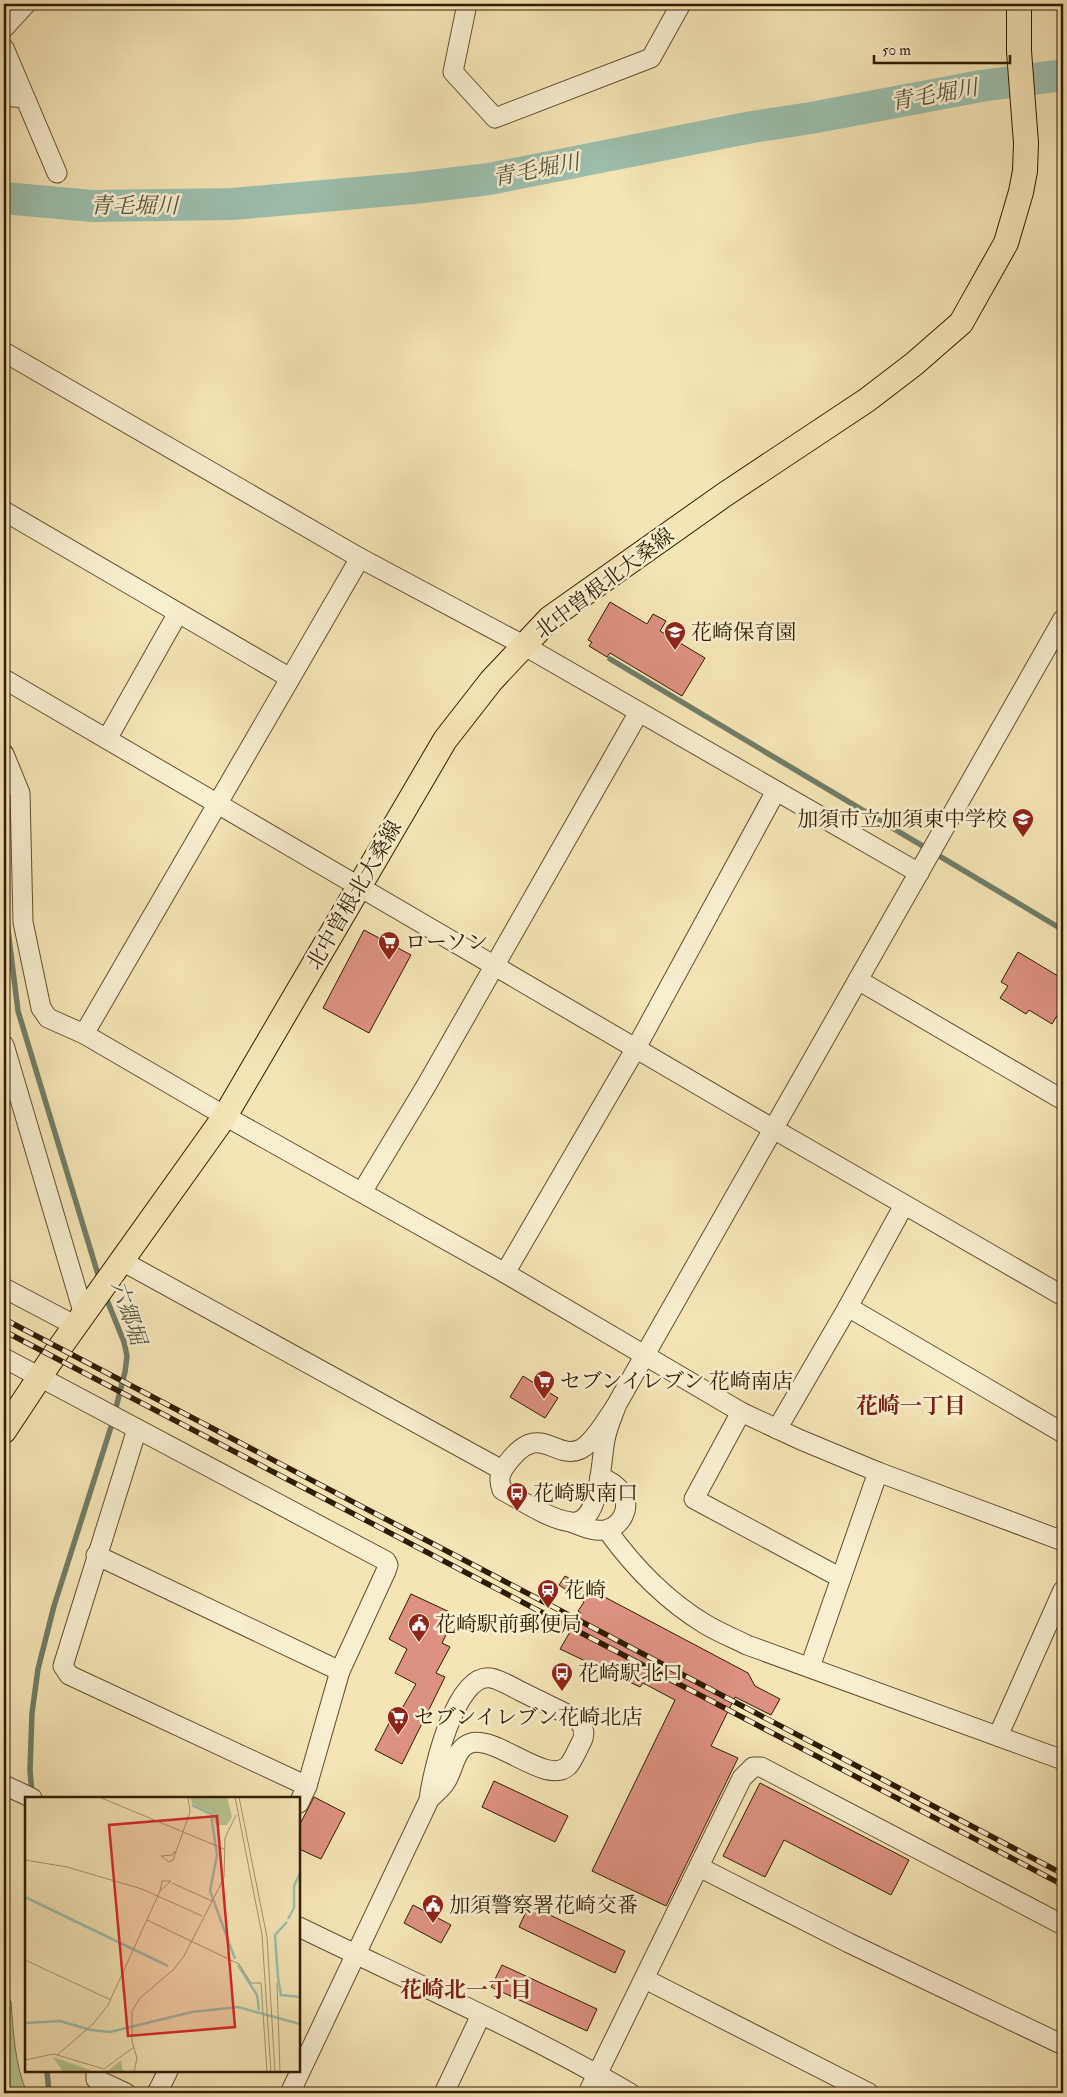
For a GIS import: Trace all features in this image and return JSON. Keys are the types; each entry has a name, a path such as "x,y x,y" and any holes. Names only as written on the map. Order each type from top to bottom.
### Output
{"main road":[{"name":"北中曽根北大桑線","path":"4,1431 39,1377 226,1116 445,740 491,681 523,645 558,613 724,495 875,394 914,364 961,323 1006,243 1015,217 1024,171 1026,143 1019,51 1019,4"}],"street":[{"path":"4,28 26,4"},
{"path":"467,4 453,72 495,118 650,58 681,4"},
{"path":"4,48 57,173"},
{"path":"4,96 25,98"},
{"path":"4,352 360,558 523,645 919,873"},
{"path":"4,511 290,678"},
{"path":"84,1034 360,558"},
{"path":"106,739 178,613"},
{"path":"600,1477 619,1487 626,1502 622,1518 615,1526 607,1530 588,1528 559,1520 502,1490 499,1481 502,1470 519,1450 528,1444 539,1442 567,1450 581,1449 588,1444 617,1404 1063,619"},
{"path":"4,679 1063,1296"},
{"path":"362,1192 426,1086 639,712"},
{"path":"4,754 20,793 23,922 42,1008 48,1018 84,1034 505,1273 741,1412 878,1472 1063,1541"},
{"path":"505,1273 636,1048 776,791"},
{"path":"858,980 1063,1100"},
{"path":"4,1045 84,1315"},
{"path":"777,1429 848,1308 904,1204"},
{"path":"117,1268 502,1470"},
{"path":"4,1288 84,1315"},
{"path":"848,1308 1063,1433"},
{"path":"4,1358 386,1561 388,1565 386,1572 340,1671 303,1794 69,1675 63,1666 131,1426"},
{"path":"574,1523 585,1517 594,1504 605,1440 617,1404"},
{"path":"741,1412 694,1499 841,1578"},
{"path":"810,1667 878,1472"},
{"path":"607,1530 646,1576 671,1599 705,1624 747,1644 1063,1760"},
{"path":"96,1555 340,1671"},
{"path":"998,1736 1063,1590"},
{"path":"300,2072 429,1800 445,1783 464,1746 483,1742 544,1769 562,1770 568,1766 583,1738 582,1724 577,1719 506,1684 490,1678 477,1681 463,1694 452,1715 431,1779 429,1800"},
{"path":"588,2093 742,1778 754,1767 761,1767 1063,1925"},
{"path":"4,1785 30,1797"},
{"path":"699,1867 849,1943 1063,2045"},
{"path":"300,1927 481,2015 598,2074 630,2093"},
{"path":"645,1979 869,2093"},
{"path":"444,2093 481,2015"},
{"path":"96,2072 96,2079 126,2093"},
{"path":"157,2093 168,2072"},
{"path":"290,2093 300,2072"}],"green space":[{"path":"4,2001 11,2001 17,2060 27,2093 4,2093"}],"building":[{"path":"610,602 647,624 653,614 666,621 660,631 705,658 682,696 610,653 607,657 589,646 592,642 588,640"},
{"path":"364,930 411,955 369,1033 323,1008"},
{"path":"1018,952 1063,979 1063,1017 1058,1014 1052,1024 1029,1010 1026,1014 1000,998 1008,986 1001,982"},
{"path":"523,1376 558,1398 545,1418 510,1397"},
{"path":"565,1576 748,1673 755,1686 780,1699 771,1715 735,1697 711,1746 738,1758 666,1906 592,1871 675,1700 643,1683 640,1687 560,1649 581,1613 578,1611 584,1602 559,1585"},
{"path":"411,1594 456,1615 442,1643 450,1647 436,1673 445,1677 402,1764 375,1750 396,1710 400,1712 416,1684 395,1673 407,1649 389,1639"},
{"path":"494,1781 568,1816 555,1842 482,1807"},
{"path":"760,1783 909,1860 891,1895 784,1840 765,1877 723,1856"},
{"path":"314,1797 345,1813 321,1859 300,1849 300,1824"},
{"path":"413,1905 451,1925 441,1943 404,1923"},
{"path":"529,1905 625,1951 615,1973 519,1927"},
{"path":"502,1965 597,2009 587,2031 491,1987"}],"waterway":[{"name":"青毛堀川","path":"4,198 92,206 232,204 414,188 489,179 752,127 811,118 981,86 1063,75"},
{"path":"610,659 1063,930"},
{"name":"六郷堀","path":"4,898 18,1011 100,1281"},
{"name":"六郷堀","path":"32,1794 30,1770 32,1713 38,1669 54,1606 111,1427 125,1372 127,1356 124,1342 105,1295"},
{"name":"六郷堀","path":"47,2072 49,2093"}],"railway":[{"path":"4,1319 1063,1874"},
{"path":"4,1331 1063,1885"}],"place":[{"name":"花崎保育園","path":"675,651"},
{"name":"加須市立加須東中学校","path":"1023,838"},
{"name":"ローソン","path":"389,961"},
{"name":"セブンイレブン 花崎南店","path":"544,1400"},
{"name":"花崎駅南口","path":"517,1512"},
{"name":"花崎","path":"548,1609"},
{"name":"花崎駅前郵便局","path":"419,1643"},
{"name":"花崎駅北口","path":"562,1692"},
{"name":"セブンイレブン花崎北店","path":"398,1736"},
{"name":"加須警察署花崎交番","path":"433,1924"}],"district":[{"name":"花崎一丁目","path":"911,1405"},
{"name":"花崎北一丁目","path":"466,1989"}]}
